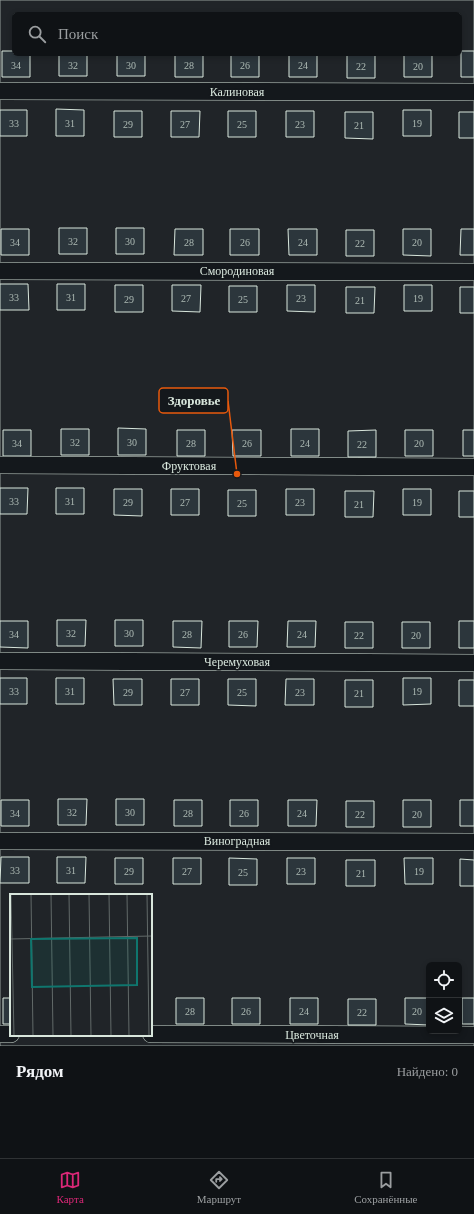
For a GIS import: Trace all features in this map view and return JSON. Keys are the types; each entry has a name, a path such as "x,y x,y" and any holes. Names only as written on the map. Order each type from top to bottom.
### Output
{"street":[{"name":"Калиновая","path":"0,91 474,92"},
{"name":"Смородиновая","path":"0,271 474,272"},
{"name":"Фруктовая","path":"0,465 474,467"},
{"name":"Черемуховая","path":"0,661 474,663"},
{"name":"Виноградная","path":"0,841 474,842"},
{"name":"Цветочная","path":"152,1034 474,1035"}],"shaded area":[{"path":"0,0 474,0 474,1046 0,1046"}],"building":[{"path":"2,51 12,51 12,56 30,56 30,77 2,77"},
{"path":"462,51 474,51 474,77 461,77"},
{"path":"59,56 87,56 87,76 59,76"},
{"path":"117,56 145,56 145,76 117,76"},
{"path":"175,56 203,56 203,77 175,77"},
{"path":"231,56 259,56 259,77 231,77"},
{"path":"289,56 317,56 317,77 289,77"},
{"path":"347,56 375,56 375,78 347,78"},
{"path":"404,56 432,56 432,77 404,77"},
{"path":"56,109 84,110 84,136 56,136"},
{"path":"0,110 27,110 27,136 0,136"},
{"path":"403,110 431,110 431,136 403,136"},
{"path":"114,111 142,111 142,137 114,137"},
{"path":"171,111 200,111 199,137 171,137"},
{"path":"228,111 256,111 256,137 228,137"},
{"path":"286,111 314,111 314,137 286,137"},
{"path":"345,112 373,112 373,139 345,138"},
{"path":"459,112 474,112 474,138 459,138"},
{"path":"59,228 87,228 87,254 59,254"},
{"path":"116,228 144,228 144,254 116,254"},
{"path":"1,229 29,229 29,255 1,255"},
{"path":"175,229 203,229 203,255 174,255"},
{"path":"230,229 259,229 259,255 230,255"},
{"path":"288,229 317,229 317,255 289,255"},
{"path":"403,229 431,229 431,256 403,255"},
{"path":"461,229 474,229 474,255 460,255"},
{"path":"346,230 374,230 374,256 346,256"},
{"path":"0,284 28,284 29,310 0,310"},
{"path":"57,284 85,284 85,310 57,310"},
{"path":"115,285 143,285 143,312 115,312"},
{"path":"172,285 201,285 200,312 172,311"},
{"path":"287,285 315,285 315,312 287,311"},
{"path":"404,285 432,285 432,311 404,311"},
{"path":"229,286 257,286 257,312 229,312"},
{"path":"346,287 375,287 374,313 346,313"},
{"path":"460,287 474,287 474,313 460,313"},
{"path":"118,428 146,429 146,455 118,455"},
{"path":"61,429 89,429 89,455 61,455"},
{"path":"291,429 319,429 319,456 291,456"},
{"path":"3,430 31,430 31,456 3,456"},
{"path":"177,430 205,430 205,456 177,456"},
{"path":"232,430 261,430 261,456 233,456"},
{"path":"376,430 376,457 348,457 348,431"},
{"path":"405,430 433,430 433,456 405,456"},
{"path":"463,430 474,430 474,456 463,456"},
{"path":"0,488 28,488 27,514 0,514"},
{"path":"56,488 84,488 84,514 56,514"},
{"path":"114,489 142,489 142,516 114,515"},
{"path":"171,489 199,489 199,515 171,515"},
{"path":"286,489 314,489 314,515 286,515"},
{"path":"403,489 431,489 431,515 403,515"},
{"path":"228,490 256,490 256,516 228,516"},
{"path":"345,491 374,491 373,517 345,517"},
{"path":"459,491 474,491 474,517 459,517"},
{"path":"57,620 86,620 85,646 57,646"},
{"path":"115,620 143,620 143,646 115,646"},
{"path":"0,621 28,621 28,648 0,647"},
{"path":"173,621 202,621 201,648 173,647"},
{"path":"229,621 258,621 257,647 229,647"},
{"path":"288,621 316,621 315,647 287,647"},
{"path":"459,621 474,621 474,648 459,648"},
{"path":"345,622 373,622 373,648 345,648"},
{"path":"402,622 430,622 430,648 402,648"},
{"path":"0,678 27,678 27,704 0,704"},
{"path":"56,678 84,678 84,704 56,704"},
{"path":"403,678 431,678 431,704 403,705"},
{"path":"113,679 142,679 142,705 114,705"},
{"path":"171,679 199,679 199,705 171,705"},
{"path":"228,679 256,679 256,706 228,705"},
{"path":"286,679 314,679 314,705 285,705"},
{"path":"345,680 373,680 373,707 345,707"},
{"path":"459,680 474,680 474,706 459,706"},
{"path":"58,799 87,799 86,825 58,825"},
{"path":"116,799 144,799 144,825 116,825"},
{"path":"1,800 29,800 29,826 1,826"},
{"path":"174,800 202,800 202,826 174,826"},
{"path":"230,800 258,800 258,826 230,826"},
{"path":"288,800 317,800 316,826 288,826"},
{"path":"403,800 431,800 431,827 403,827"},
{"path":"460,800 474,800 474,826 460,826"},
{"path":"346,801 374,801 374,827 346,827"},
{"path":"1,857 29,857 29,883 0,883"},
{"path":"57,857 86,857 85,883 57,883"},
{"path":"115,858 143,858 143,884 115,884"},
{"path":"173,858 201,858 201,884 173,884"},
{"path":"229,858 257,859 257,885 229,885"},
{"path":"287,858 315,858 315,884 287,884"},
{"path":"404,858 433,858 433,884 405,884"},
{"path":"460,859 474,860 474,886 460,886"},
{"path":"346,860 375,860 375,886 346,886"},
{"path":"3,998 10,998 10,1024 3,1024"},
{"path":"176,998 204,998 204,1024 176,1024"},
{"path":"232,998 260,998 260,1024 232,1024"},
{"path":"290,998 318,998 318,1024 290,1024"},
{"path":"405,998 426,998 426,1025 405,1024"},
{"path":"462,998 474,998 474,1024 462,1024"},
{"path":"348,999 376,999 376,1025 348,1025"}],"place":[{"name":"Здоровье","path":"237,474"}]}
